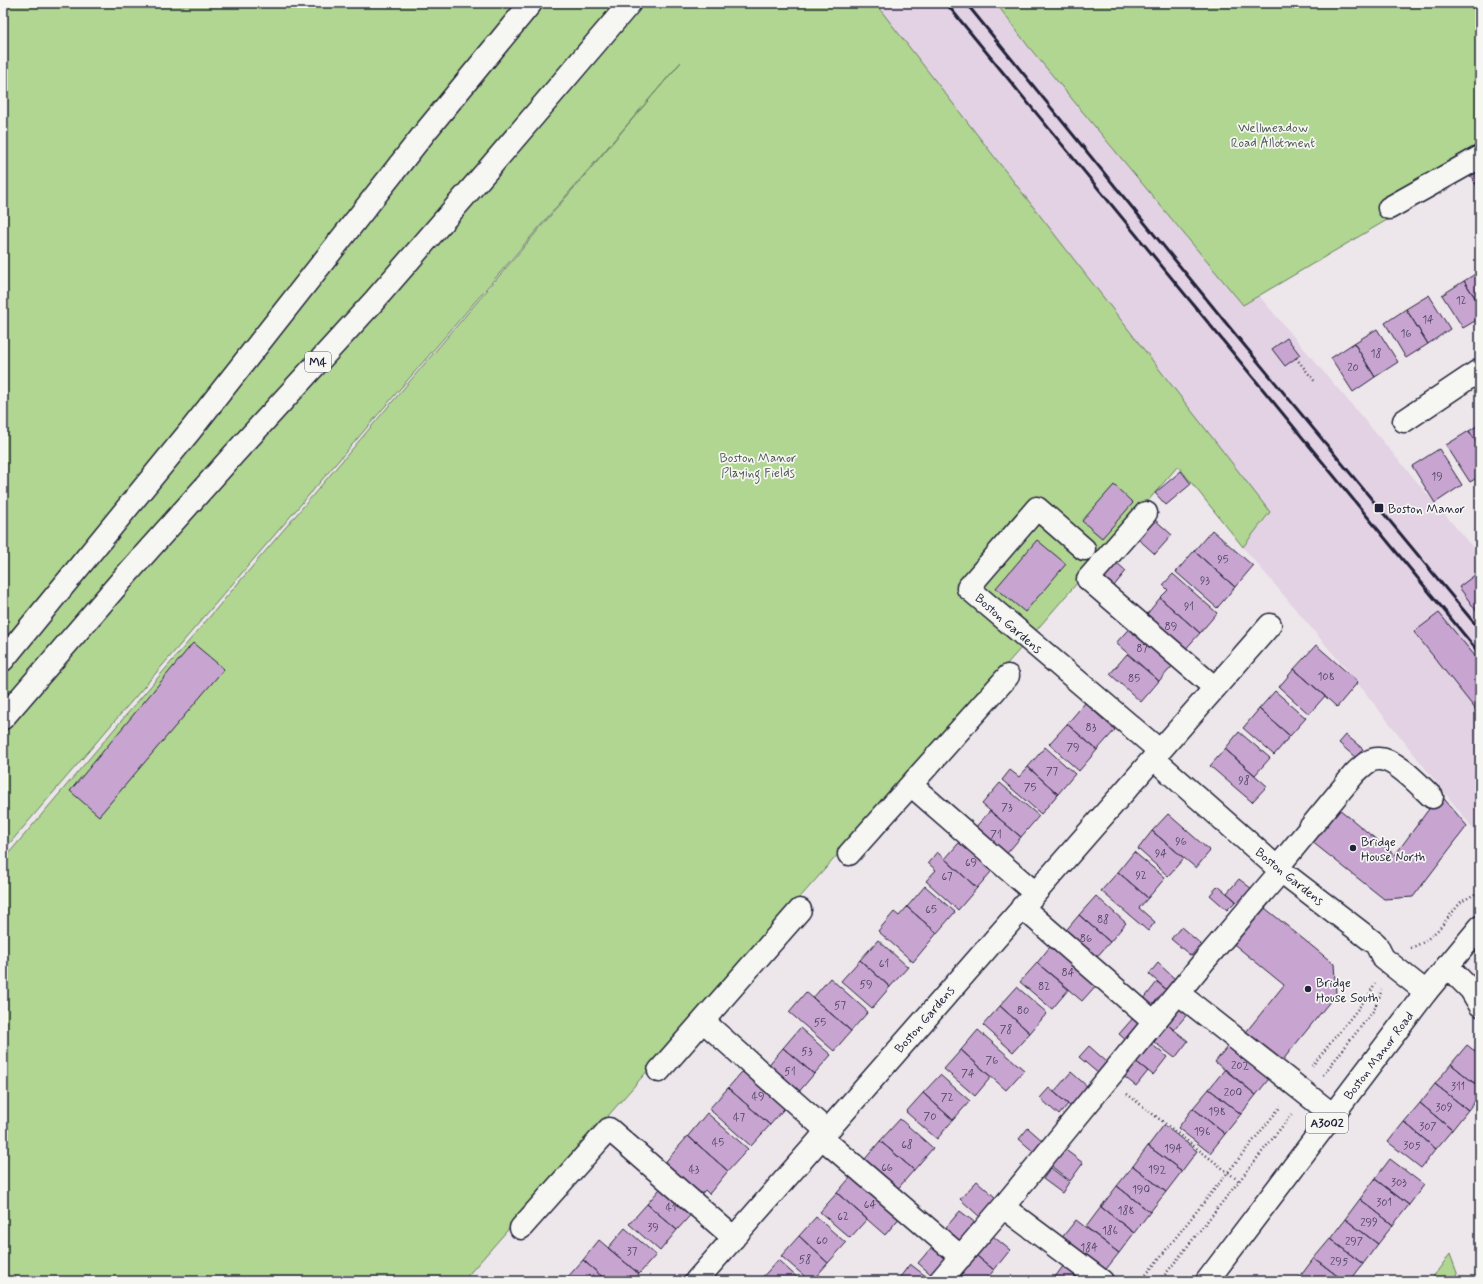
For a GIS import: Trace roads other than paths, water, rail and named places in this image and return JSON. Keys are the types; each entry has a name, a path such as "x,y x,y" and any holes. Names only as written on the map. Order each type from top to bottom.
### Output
{"main road":[{"path":"3,660 161,467 426,132 531,3"},
{"name":"M4","path":"3,718 127,574 374,301 492,166 630,3"},
{"path":"1389,208 1480,157"},
{"path":"1404,421 1480,370"},
{"name":"Boston Gardens","path":"1084,549 1037,508 968,588 1157,754 1279,870 1376,944 1383,958 1426,992"},
{"path":"1146,513 1088,579 1215,688"},
{"name":"Boston Gardens","path":"705,1278 734,1238 1270,625"},
{"path":"850,854 1008,676"},
{"path":"940,1281 1279,870 1355,773 1368,762 1379,759 1391,763 1408,774 1432,797"},
{"path":"911,785 1154,1022"},
{"path":"659,1071 800,910"},
{"name":"Boston Manor Road","path":"1207,1281 1426,992 1480,927"},
{"path":"1448,966 1471,990 1480,1005"},
{"path":"1178,993 1333,1115"},
{"path":"703,1021 824,1134 961,1257"},
{"path":"520,1228 609,1129 734,1238"},
{"path":"1003,1206 1102,1281"}],"railway":[{"path":"946,3 1480,654"},
{"path":"966,3 1235,334 1480,630"}],"place":[{"name":"Boston Manor","path":"1379,508"},
{"name":"Bridge House North","path":"1353,848"},
{"name":"Bridge House South","path":"1308,989"}],"park label":[{"name":"Wellmeadow Road Allotment","path":"1273,134"},
{"name":"Boston Manor Playing Fields","path":"758,464"}]}
